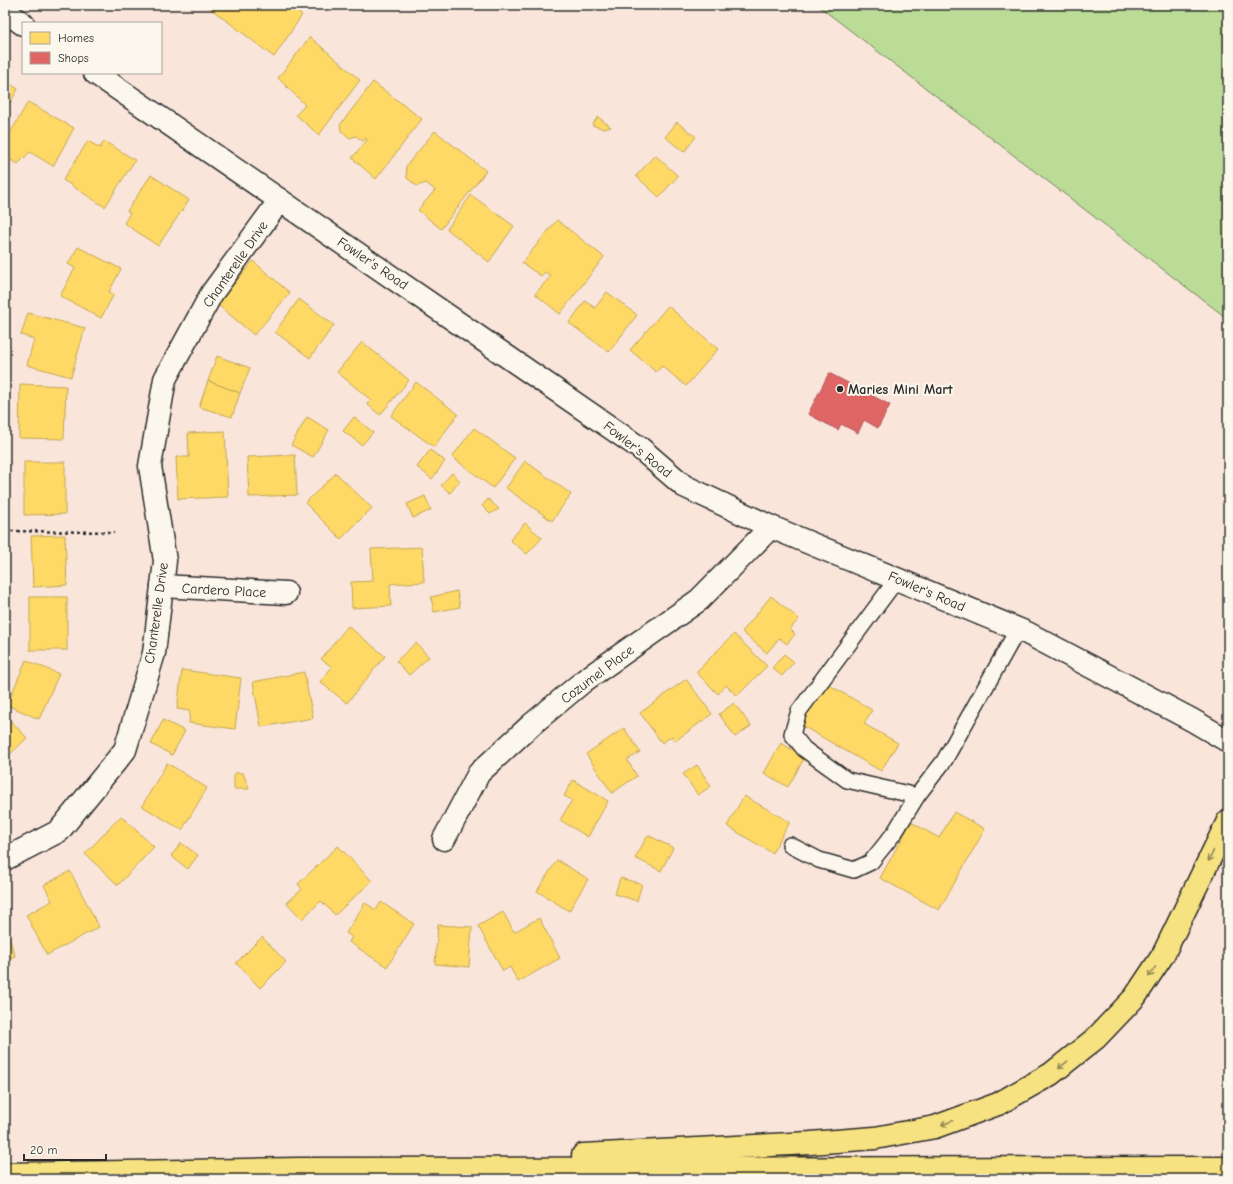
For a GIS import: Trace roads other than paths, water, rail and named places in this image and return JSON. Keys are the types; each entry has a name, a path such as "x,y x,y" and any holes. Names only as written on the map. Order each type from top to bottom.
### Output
{"highway":[{"path":"298,1169 818,1143 875,1138 935,1127 998,1104 1051,1074 1096,1038 1135,997 1163,955 1228,821"},
{"path":"5,1174 298,1169 1228,1168"}],"street":[{"path":"5,11 22,23"},
{"name":"Fowler's Road","path":"96,74 640,448 684,486 771,527 1018,629 1185,716 1228,741"},
{"name":"Chanterelle Drive","path":"5,859 59,831 125,750 154,653 165,561 150,466 165,379 212,293 280,200"},
{"name":"Cozumel Place","path":"444,839 479,773 531,725 585,680 699,600 771,527"},
{"name":"Cardero Place","path":"162,586 286,593"}],"lane":[{"path":"897,578 799,711 792,734 804,749 847,780 917,796"},
{"path":"790,845 819,860 854,870 871,862 895,832 917,796 944,761 1018,629"}],"place":[{"name":"Maries Mini Mart","path":"840,389"}]}
